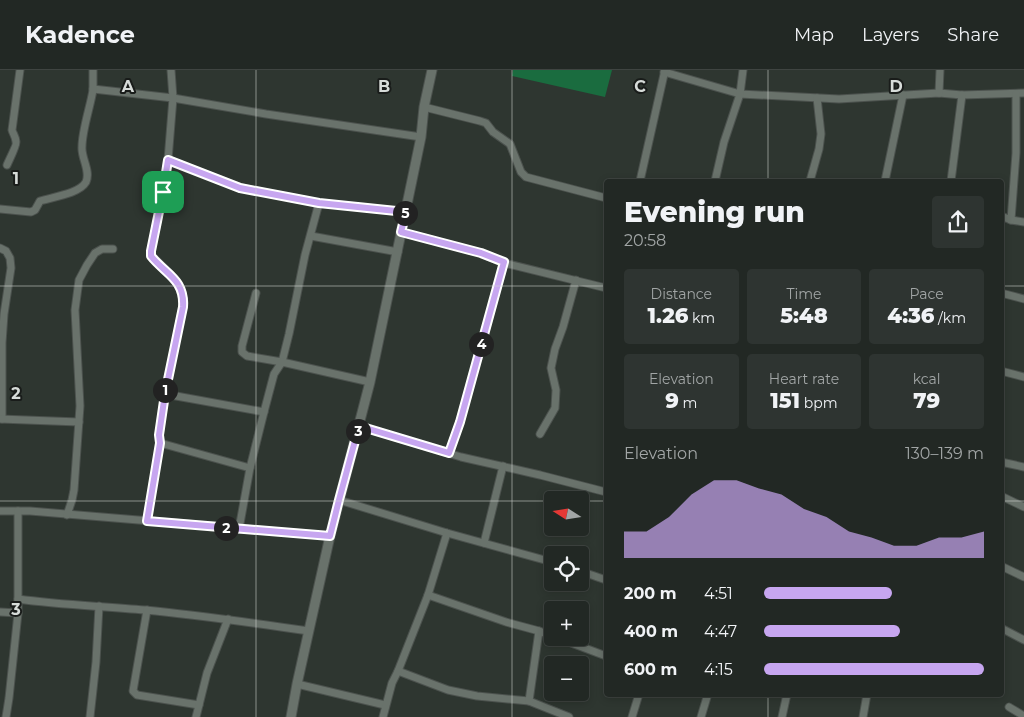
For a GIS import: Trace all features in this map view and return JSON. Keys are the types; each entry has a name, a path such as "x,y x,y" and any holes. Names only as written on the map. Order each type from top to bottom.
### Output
{"street":[{"path":"8,165 10,156 17,143 12,130 20,70"},
{"path":"0,209 33,211 40,201 73,192 87,181 82,147 93,89 93,70"},
{"path":"147,521 160,443 159,435 165,394 184,302 176,279 151,256 168,160 173,98 171,70"},
{"path":"292,717 297,684 330,536 370,382 421,137 424,107 432,70"},
{"path":"715,179 724,142 740,94 743,70"},
{"path":"939,93 940,70"},
{"path":"640,179 665,71 740,94 839,99 939,93 962,95 1024,93"},
{"path":"93,89 173,98 421,137"},
{"path":"1011,220 1016,153 1016,94"},
{"path":"885,179 903,95"},
{"path":"951,179 962,95"},
{"path":"811,179 819,150 821,134 817,98"},
{"path":"424,107 486,123 492,132 510,144 521,172 526,177 604,197"},
{"path":"168,160 240,188 319,203 406,212"},
{"path":"239,529 250,468 274,374 282,362 305,255 319,203"},
{"path":"1004,217 1024,222"},
{"path":"401,232 481,253 504,262 604,287"},
{"path":"311,236 398,252"},
{"path":"0,248 6,251 10,258 11,268 2,333 1,419 79,422"},
{"path":"67,515 74,490 80,406 75,310 79,280 95,253 102,249 113,249"},
{"path":"449,453 460,422 504,262"},
{"path":"540,434 555,408 556,390 551,368 576,280"},
{"path":"256,293 242,346 242,352 247,356 370,382"},
{"path":"1004,294 1024,299"},
{"path":"1004,372 1024,377"},
{"path":"165,394 264,412"},
{"path":"359,426 449,453 604,491"},
{"path":"160,443 250,468"},
{"path":"1004,463 1024,466"},
{"path":"484,543 503,466"},
{"path":"1004,497 1024,507"},
{"path":"339,500 544,560"},
{"path":"0,511 330,536"},
{"path":"4,715 9,698 18,613 18,511"},
{"path":"383,717 392,683 428,595 447,533"},
{"path":"1004,568 1024,578"},
{"path":"589,574 604,579"},
{"path":"428,595 544,633"},
{"path":"18,599 58,604 147,610 309,631"},
{"path":"90,717 96,662 99,606"},
{"path":"147,610 134,694 199,705"},
{"path":"0,612 18,613"},
{"path":"196,717 207,673 228,620"},
{"path":"1004,630 1024,640"},
{"path":"529,701 539,631"},
{"path":"579,646 604,655"},
{"path":"398,671 448,690 477,696 529,701 565,716"},
{"path":"297,684 386,705"},
{"path":"632,717 638,697"},
{"path":"701,717 708,697"},
{"path":"782,717 786,697"},
{"path":"863,717 866,697"},
{"path":"1010,707 1024,716"}],"green space":[{"path":"513,70 612,70 605,97 512,76"}],"route":[{"path":"168,160 240,188 319,203 406,212 401,232 481,253 504,262 460,422 449,453 359,426 330,536 147,521 160,443 159,435 165,394 184,302 176,279 151,256 163,192 168,160"}]}
